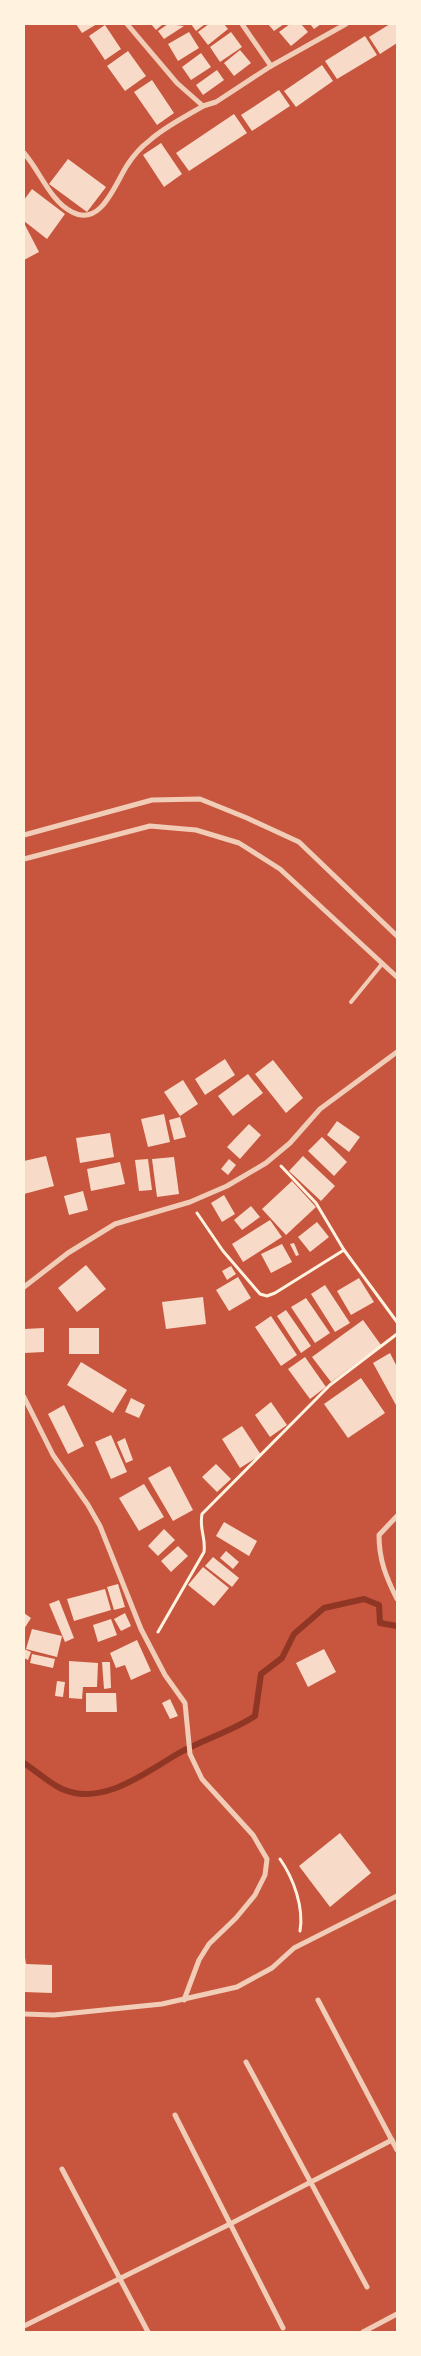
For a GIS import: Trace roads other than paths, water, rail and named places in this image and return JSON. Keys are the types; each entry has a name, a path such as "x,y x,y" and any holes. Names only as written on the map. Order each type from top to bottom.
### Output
{"street":[{"path":"127,24 177,83 203,106"},
{"path":"242,24 271,66"},
{"path":"24,155 48,187 70,211 79,215 88,215 104,204 128,164 149,140 203,106 216,102 271,66 346,24"},
{"path":"24,835 152,800 200,800 247,818 299,842 397,936"},
{"path":"24,859 150,826 196,830 239,843 280,869 397,977"},
{"path":"24,1287 68,1253 115,1224 190,1202 227,1186 274,1158 302,1131 320,1108 397,1052"},
{"path":"24,1397 53,1454 100,1526 150,1646 166,1675 185,1702 190,1754 210,1790 254,1835 267,1859 265,1875 255,1895 236,1918 209,1944 198,1960 184,2000"},
{"path":"397,1516 379,1536 379,1554 384,1573 397,1599"},
{"path":"24,2014 54,2015 80,2013 184,2000 237,1987 272,1968 294,1948 397,1896"},
{"path":"318,2000 397,2150"},
{"path":"246,2062 366,2287"},
{"path":"175,2115 283,2328"},
{"path":"24,2326 118,2277 230,2224 392,2140"},
{"path":"62,2169 148,2332"},
{"path":"363,2332 397,2314"}],"lane":[{"path":"350,1002 382,964"}],"waterway":[{"path":"24,1763 62,1789 77,1793 93,1794 108,1791 124,1785 179,1753 236,1727 255,1716 261,1674 282,1658 294,1634 324,1608 364,1599 379,1605 380,1623 397,1626"}]}
